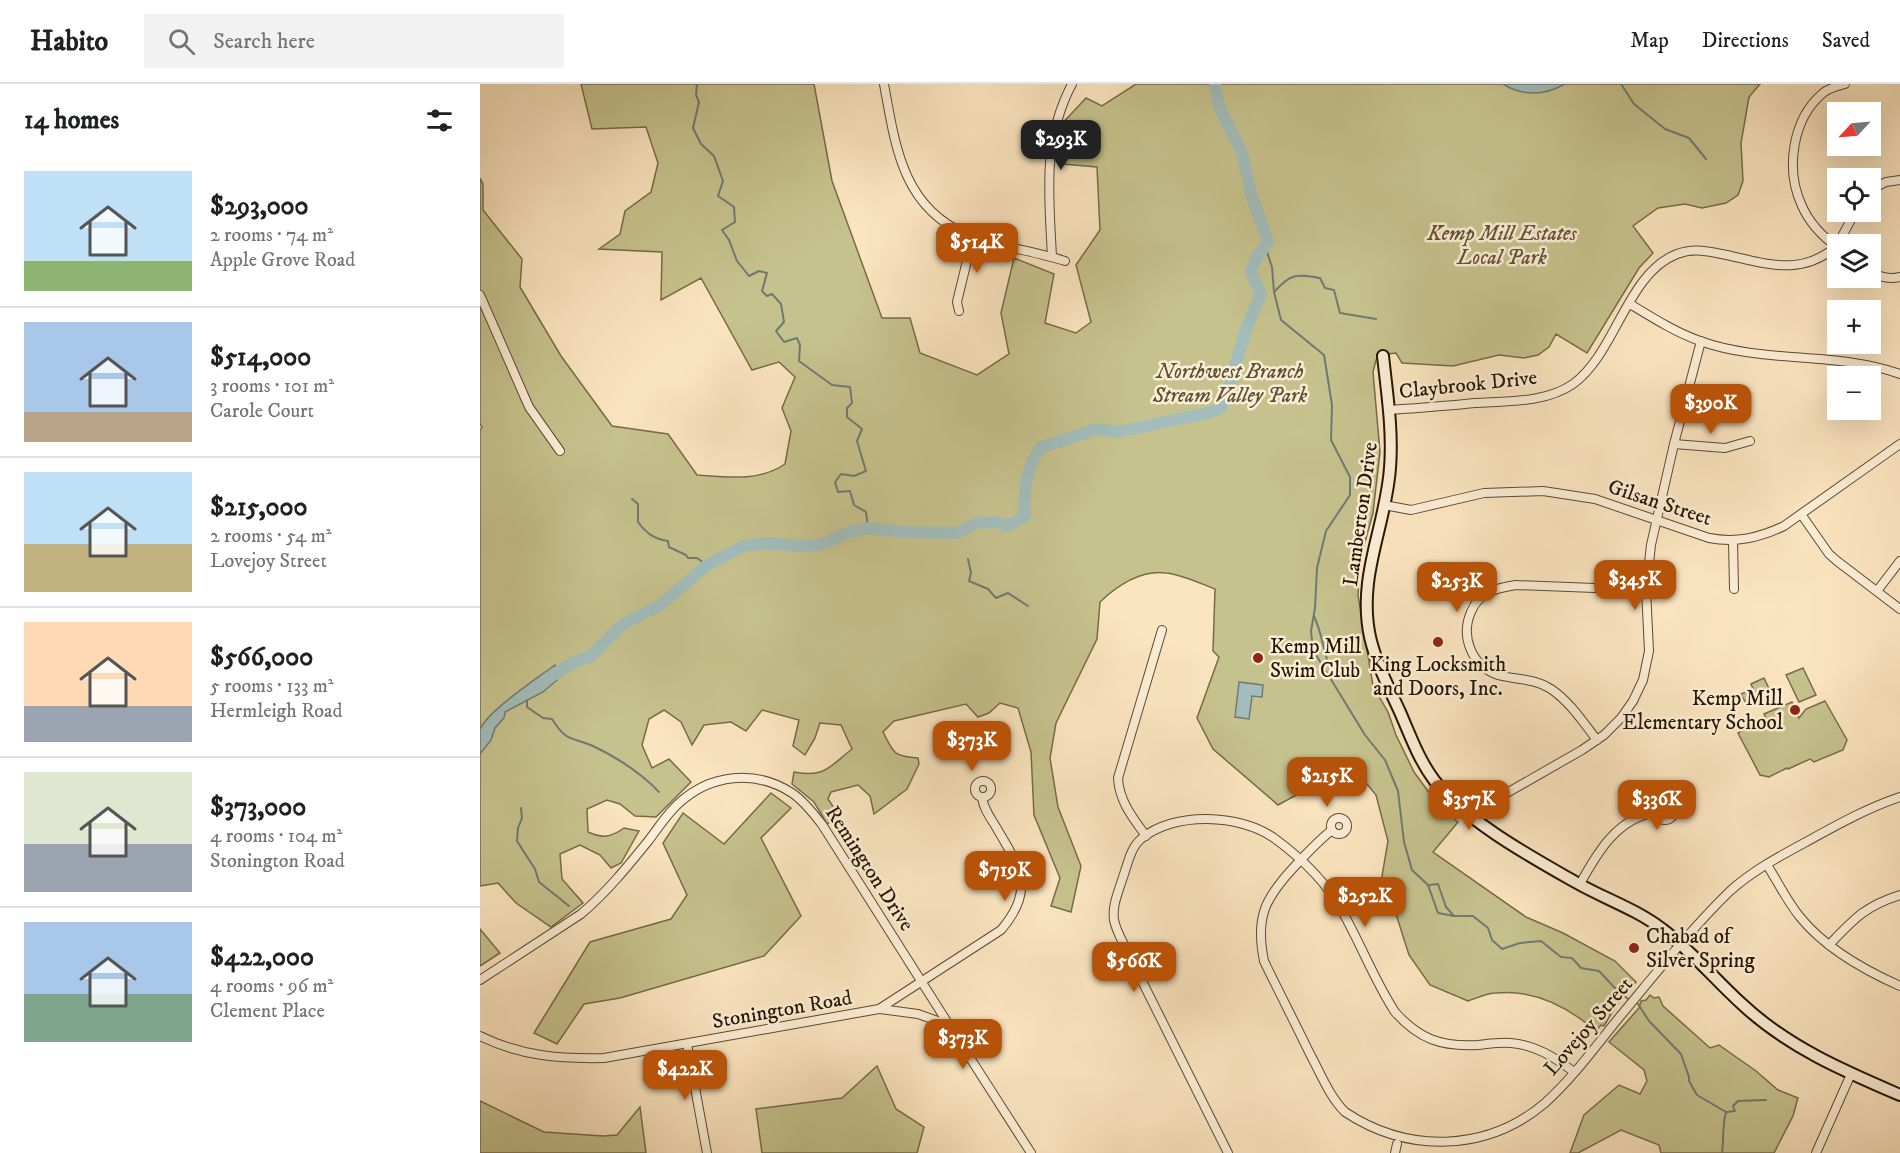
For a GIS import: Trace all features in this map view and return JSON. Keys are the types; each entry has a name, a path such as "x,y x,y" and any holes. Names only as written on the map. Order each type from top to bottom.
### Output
{"street":[{"path":"884,84 896,147 906,176 918,197 931,211 947,224 973,236 1065,261"},
{"path":"1052,257 1048,174 1050,153 1055,123 1072,84"},
{"path":"1827,236 1810,219 1802,206 1794,172 1794,150 1803,121 1814,103 1828,90 1845,84"},
{"path":"1881,184 1900,180"},
{"path":"959,311 957,302 973,236"},
{"name":"Claybrook Drive","path":"1389,410 1532,399 1557,393 1573,384 1587,371 1644,279 1651,271 1675,255 1693,249 1792,267 1827,254"},
{"path":"1881,277 1893,279 1899,277"},
{"path":"480,295 530,406 560,451"},
{"path":"1630,304 1666,326 1701,341 1739,350 1860,364 1900,374"},
{"path":"1470,814 1597,740 1621,718 1643,680 1649,651 1646,590 1656,520 1701,341"},
{"name":"Lamberton Drive","path":"1383,356 1389,410 1390,469 1368,574 1367,620 1385,679 1424,765 1449,796 1520,850 1645,917 1681,945 1742,1005 1768,1026 1808,1053 1900,1095"},
{"path":"1674,444 1725,448 1750,441"},
{"name":"Gilsan Street","path":"1384,505 1411,510 1484,493 1544,491 1595,499 1709,538 1723,541 1749,539 1784,526 1900,444"},
{"path":"1801,513 1828,554 1900,609"},
{"path":"1733,540 1734,589"},
{"path":"1877,591 1900,561"},
{"path":"1597,740 1571,706 1553,690 1527,679 1498,675 1480,664 1473,657 1469,646 1467,636 1469,615 1481,598 1497,588 1516,585 1646,590"},
{"path":"1146,836 1126,807 1118,788 1118,778 1162,630"},
{"name":"Remington Drive","path":"480,980 596,902 624,872 676,805 691,793 707,784 744,777 774,783 804,802 824,826 949,1025"},
{"name":"Stonington Road","path":"879,1008 1001,930 1014,914 1020,900 1019,871 1013,856 986,810 982,797"},
{"name":"Lovejoy Street","path":"1440,1150 1459,1149 1477,1144 1510,1128 1545,1103 1574,1072 1704,917 1732,890 1767,865 1841,823 1879,804 1900,797"},
{"path":"1580,884 1594,857 1611,836 1645,813 1656,812"},
{"path":"1228,1153 1128,953 1114,920 1114,902 1132,852 1140,839 1167,826 1184,821 1203,818 1224,819 1247,825 1274,838 1300,860 1324,885 1342,910 1388,1002 1407,1026 1422,1036 1456,1046 1509,1042 1532,1047 1553,1056 1574,1072"},
{"path":"1332,830 1281,881 1264,906 1260,922 1260,943 1264,961 1329,1091 1344,1111 1365,1128 1409,1147 1395,1153"},
{"path":"1767,865 1799,916 1829,945 1855,963 1900,986"},
{"path":"1829,945 1859,914 1874,904 1900,895"},
{"name":"Stonington Road","path":"480,1036 521,1051 564,1059 604,1058 879,1008 918,1014 949,1025"},
{"path":"949,1025 1031,1153"},
{"path":"687,1044 707,1153"},
{"path":"1816,1153 1851,1074"}],"green space":[{"path":"581,84 814,84 832,181 882,318 910,318 920,353 977,375 1009,354 1001,313 1014,258 1054,274 1045,323 1076,333 1091,322 1076,265 1100,230 1097,167 1063,164 1059,127 1086,98 1102,106 1136,84 1760,84 1749,97 1741,143 1743,181 1738,195 1726,203 1702,208 1685,204 1658,208 1633,226 1653,253 1639,268 1587,353 1556,334 1549,347 1538,355 1524,358 1499,355 1453,366 1402,363 1396,353 1379,355 1373,372 1380,452 1373,513 1360,560 1358,595 1373,686 1388,712 1396,735 1414,772 1436,802 1458,822 1433,852 1526,917 1563,933 1615,961 1636,982 1615,1007 1604,1026 1601,1025 1596,1031 1562,1007 1537,997 1510,992 1486,995 1468,1001 1430,985 1409,955 1382,876 1388,841 1376,795 1358,773 1344,769 1278,805 1213,749 1197,718 1219,657 1213,651 1215,589 1166,573 1148,574 1130,580 1100,602 1097,639 1056,723 1050,758 1058,807 1081,866 1071,912 1051,906 1060,878 1034,815 1031,752 1018,708 1000,703 989,713 978,717 966,704 894,721 883,732 892,749 903,756 918,758 919,764 907,789 874,814 870,796 858,785 831,792 828,799 840,817 827,824 814,802 792,784 794,772 813,773 826,770 852,749 841,725 820,723 815,738 805,755 793,746 799,720 762,710 746,731 731,722 704,725 692,745 681,722 664,710 649,719 642,745 652,768 669,759 691,782 656,817 635,816 620,804 607,800 587,809 588,832 603,836 611,835 624,828 639,831 621,863 611,868 600,855 580,845 560,854 562,879 583,903 551,927 516,903 498,883 480,886 480,431 482,427 480,424 480,178 483,184 483,210 522,259 520,287 561,356 612,426 668,434 697,475 731,477 764,474 785,464 791,431 782,408 795,377 779,362 752,370 701,278 661,300 662,252 599,249 620,234 625,211 651,192 658,163 646,127 592,129"},
{"path":"1803,668 1816,695 1799,702 1786,675"},
{"path":"1764,678 1774,699 1761,705 1758,700 1747,705 1741,694 1753,689 1751,684"},
{"path":"1825,701 1847,740 1843,750 1814,762 1810,759 1769,777 1760,775 1738,733 1758,721 1767,721 1764,714 1792,702 1799,718 1806,709"},
{"path":"771,793 791,808 761,838 801,916 764,956 620,998 584,1004 557,1044 534,1033 590,942 671,919 687,895 663,843 683,813 724,844"},
{"path":"480,929 500,953 480,966"},
{"path":"1650,995 1654,998 1659,997 1663,1006 1710,1048 1719,1045 1778,1090 1798,1098 1793,1116 1774,1153 1661,1153 1659,1145 1621,1130 1578,1153 1570,1153 1584,1115 1619,1085 1640,1094 1647,1081 1644,1070 1609,1042 1639,1008 1641,1001 1646,1000"},
{"path":"877,1066 896,1109 924,1127 917,1153 762,1153 756,1109 842,1098"},
{"path":"480,1101 544,1132 603,1136 617,1135 640,1107 646,1153 480,1153"}],"water":[{"path":"1503,84 1565,84 1542,92 1527,93"},
{"path":"555,665 557,680 543,692 505,712 491,740 480,754 480,730 484,723 502,705"},
{"path":"1239,682 1263,685 1262,697 1252,696 1249,719 1235,717"}],"waterway":[{"path":"697,84 696,95 699,102 693,128 701,144 714,156 723,181 718,196 734,207 735,222 722,230 729,240 737,261 749,276 759,271 767,273 762,291 767,296 772,294 781,304 784,322 776,331 784,342 797,338 800,345 799,361 832,385 850,387 852,403 847,408 847,417 862,429 857,441 866,471 854,476 841,474 835,482 838,492 850,491 854,505 866,512 868,528"},
{"path":"544,681 572,663 591,656 623,624 659,606 707,565 744,546 767,543 820,545 852,531 868,528 904,532 957,533 976,523 995,522 1008,526 1025,516 1026,480 1031,464 1040,448 1097,429 1118,432 1208,413 1221,408 1246,329 1261,294 1251,272 1257,257 1268,242 1251,194 1242,153 1219,106 1215,84"},
{"path":"1621,84 1634,104 1665,129 1689,138 1706,159"},
{"path":"1265,246 1272,267 1274,292 1281,320 1324,355 1332,405 1331,440 1350,477 1350,495 1326,531 1317,568 1315,608 1311,631 1313,650 1365,735 1385,760 1398,791 1404,842 1412,870 1428,885 1438,913 1473,916 1488,928 1492,940 1502,949 1520,943 1541,941 1561,957 1572,958 1581,968 1599,971 1628,999"},
{"path":"1274,292 1294,276 1320,278 1325,288 1334,290 1340,313 1376,319"},
{"path":"632,499 638,504 638,522 647,532 654,537 668,541 669,547 688,558 697,558 707,565"},
{"path":"968,559 971,573 969,581 988,589 996,598 1008,593 1028,606"},
{"path":"1314,616 1328,663 1323,668"},
{"path":"527,700 527,707 543,718 552,719 566,736 593,746 620,761 659,792"},
{"path":"521,808 522,818 517,841 535,869 539,882 569,906"},
{"path":"1429,885 1438,884 1446,907 1454,916"},
{"path":"1638,1004 1649,1021 1681,1054 1689,1081 1697,1095 1726,1112 1722,1153"},
{"path":"1727,1112 1735,1111 1733,1106 1738,1101 1766,1100"}],"place":[{"name":"King Locksmith and Doors, Inc.","path":"1438,642"},
{"name":"Kemp Mill Swim Club","path":"1258,658"},
{"name":"Kemp Mill Elementary School","path":"1795,710"},
{"name":"Chabad of Silver Spring","path":"1634,948"}],"park label":[{"name":"Kemp Mill Estates Local Park","path":"1502,245"},
{"name":"Northwest Branch Stream Valley Park","path":"1230,383"}]}
